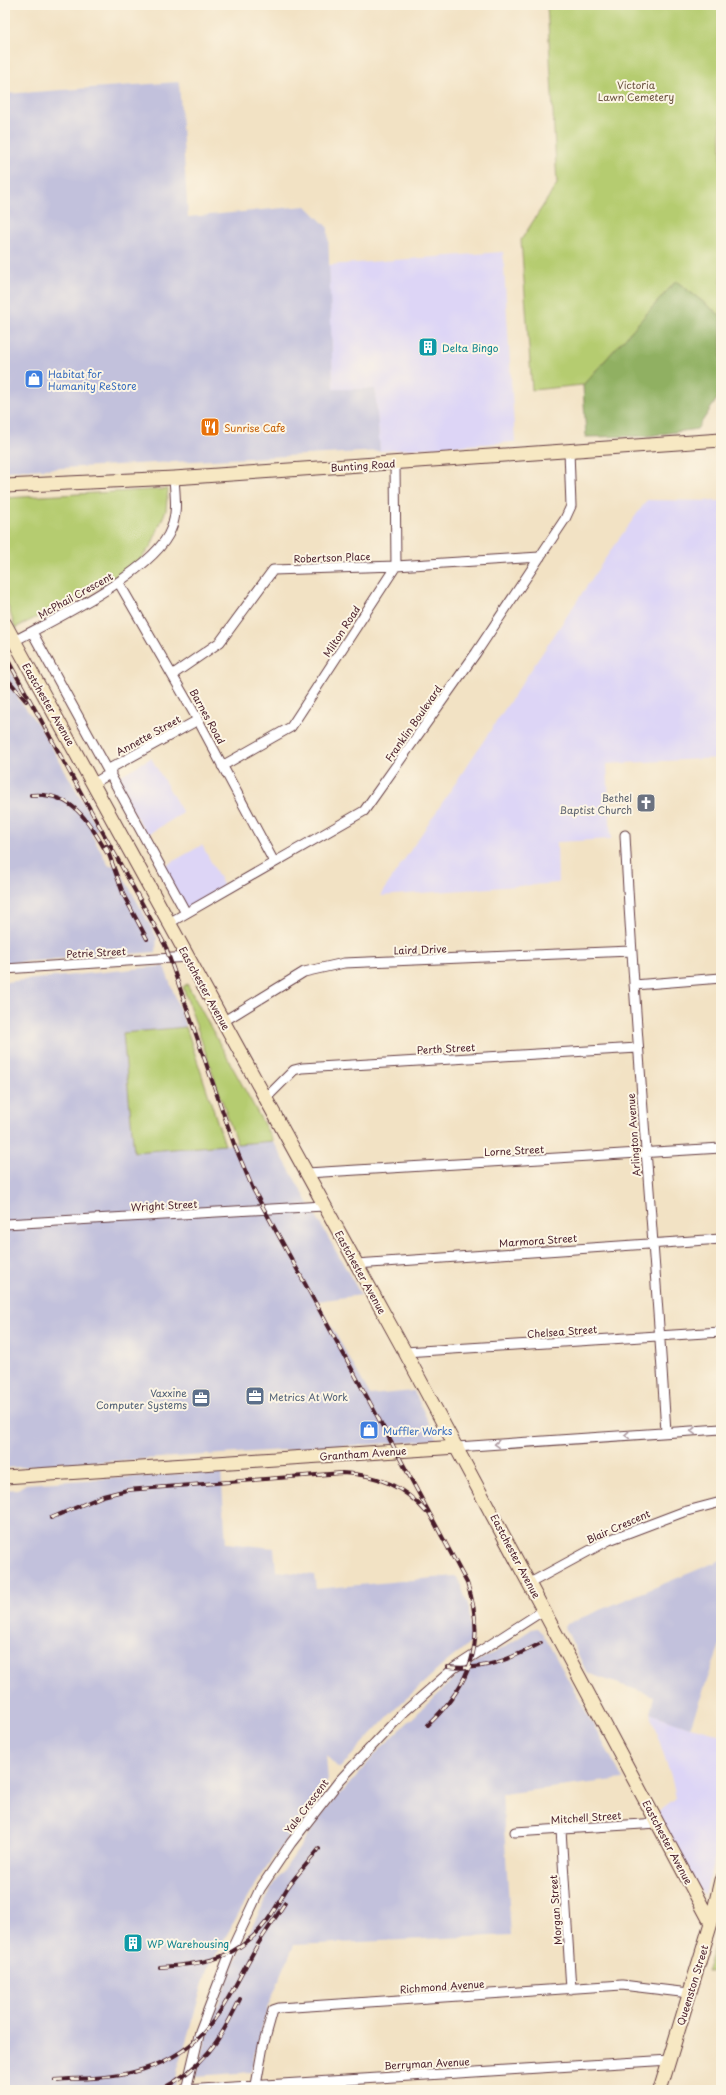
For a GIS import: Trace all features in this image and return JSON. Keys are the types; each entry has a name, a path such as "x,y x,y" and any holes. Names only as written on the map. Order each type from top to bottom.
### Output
{"street":[{"name":"Bunting Road","path":"5,486 174,478 721,440"},
{"name":"Franklin Boulevard","path":"169,924 364,811 476,653 565,519 571,506 569,451"},
{"path":"395,463 396,566"},
{"name":"McPhail Crescent","path":"14,641 119,582 159,548 171,530 176,514 174,478"},
{"name":"Robertson Place","path":"172,675 220,642 273,570 396,566 540,556"},
{"name":"Milton Road","path":"222,766 291,727 396,566"},
{"name":"Barnes Road","path":"119,582 198,720 274,862"},
{"name":"Eastchester Avenue","path":"5,624 94,783 169,924 224,1021 457,1447 658,1824 716,1925"},
{"name":"Eastchester Avenue","path":"32,632 110,771 186,913"},
{"name":"Annette Street","path":"94,783 110,771 198,720"},
{"name":"Arlington Avenue","path":"625,835 631,951 654,1244 666,1432"},
{"name":"Laird Drive","path":"224,1021 304,972 344,963 631,951"},
{"name":"Petrie Street","path":"5,969 188,957"},
{"path":"634,985 721,978"},
{"name":"Perth Street","path":"266,1098 294,1070 302,1068 638,1048"},
{"name":"Lorne Street","path":"307,1173 646,1154 721,1148"},
{"name":"Wright Street","path":"5,1224 324,1206"},
{"name":"Marmora Street","path":"356,1264 721,1239"},
{"name":"Chelsea Street","path":"405,1352 721,1332"},
{"name":"Grantham Avenue","path":"5,1477 721,1429"},
{"name":"Blair Crescent","path":"530,1583 609,1540 683,1512 721,1502"},
{"name":"Yale Crescent","path":"186,2090 200,2031 230,1954 260,1889 292,1843 340,1780 403,1713 454,1668 544,1610"},
{"name":"Mitchell Street","path":"515,1832 658,1824"},
{"name":"Morgan Street","path":"561,1830 571,1988"},
{"name":"Queenston Street","path":"660,2090 670,2060 688,1993 716,1925 721,1880"},
{"name":"Richmond Avenue","path":"256,2085 263,2046 273,2010 279,2008 622,1985 688,1993"},
{"name":"Berryman Avenue","path":"186,2090 670,2060"}],"shaded area":[{"path":"179,82 188,217 306,206 328,228 333,389 375,389 380,451 5,471 5,94"},
{"path":"503,252 515,442 380,451 375,389 333,390 329,265"},
{"path":"647,500 721,501 721,758 607,764 611,839 557,842 558,883 380,896 613,547"},
{"path":"5,662 19,686 18,698 42,730 98,829 91,834 109,866 117,865 157,938 156,952 5,963"},
{"path":"151,758 183,813 147,835 114,779"},
{"path":"202,845 225,888 186,909 163,867"},
{"path":"164,966 186,1027 123,1033 134,1152 273,1141 361,1295 317,1301 370,1395 414,1391 437,1440 5,1468 5,982"},
{"path":"221,1471 226,1543 274,1548 276,1571 314,1575 316,1589 455,1576 460,1583 469,1608 471,1642 397,1707 339,1769 326,1755 328,1780 258,1879 207,1970 177,2072 175,2090 5,2090 5,1490 18,1489 26,1484"},
{"path":"721,1560 721,1642 690,1727 650,1713 654,1696 587,1673 564,1625"},
{"path":"537,1628 543,1634 623,1779 502,1794 511,1935 294,1945 268,2006 251,2072 196,2076 211,2022 236,1959 271,1889 323,1814 380,1749 466,1667 505,1647 532,1629"},
{"path":"650,1713 690,1727 721,1735 721,1834 705,1895 695,1886 656,1813 676,1798 671,1776"}],"green space":[{"name":"Victoria Lawn Cemetery","path":"547,5 721,5 721,316 676,281 583,385 532,390 521,240 557,184"},
{"path":"676,281 721,316 721,393 697,429 648,436 586,437 583,385"},
{"path":"168,489 166,510 151,546 131,571 15,628 5,596 5,498"},
{"path":"187,984 273,1141 237,1144 183,987"},
{"path":"186,1027 225,1145 134,1152 123,1033"},
{"path":"716,1941 721,1943 721,1971 706,1972"}],"railway":[{"path":"5,655 165,945 234,1144 253,1189 467,1583 473,1604 475,1624 475,1643 471,1660 465,1677 455,1694 443,1710 428,1725"},
{"path":"5,676 26,701"},
{"path":"31,795 45,795 58,798 68,803 86,820 107,853"},
{"path":"106,846 124,896 147,939"},
{"path":"51,1518 103,1496 127,1490 342,1473 378,1479 399,1488 426,1512"},
{"path":"448,1667 461,1668 485,1665 508,1659 541,1643"},
{"path":"160,1967 206,1961 220,1957 244,1944 256,1934 267,1921 295,1877 319,1849"},
{"path":"55,2080 105,2077 134,2072 160,2063 181,2052 197,2039 223,2006 258,1944 285,1903"},
{"path":"160,2090 188,2072 209,2052 225,2028 240,1999"}],"place":[{"name":"Delta Bingo","path":"428,347"},
{"name":"Habitat for Humanity ReStore","path":"34,379"},
{"name":"Sunrise Cafe","path":"210,427"},
{"name":"Bethel Baptist Church","path":"646,803"},
{"name":"Metrics At Work","path":"255,1396"},
{"name":"Vaxxine Computer Systems","path":"201,1398"},
{"name":"Muffler Works","path":"369,1430"},
{"name":"WP Warehousing","path":"133,1943"}]}
